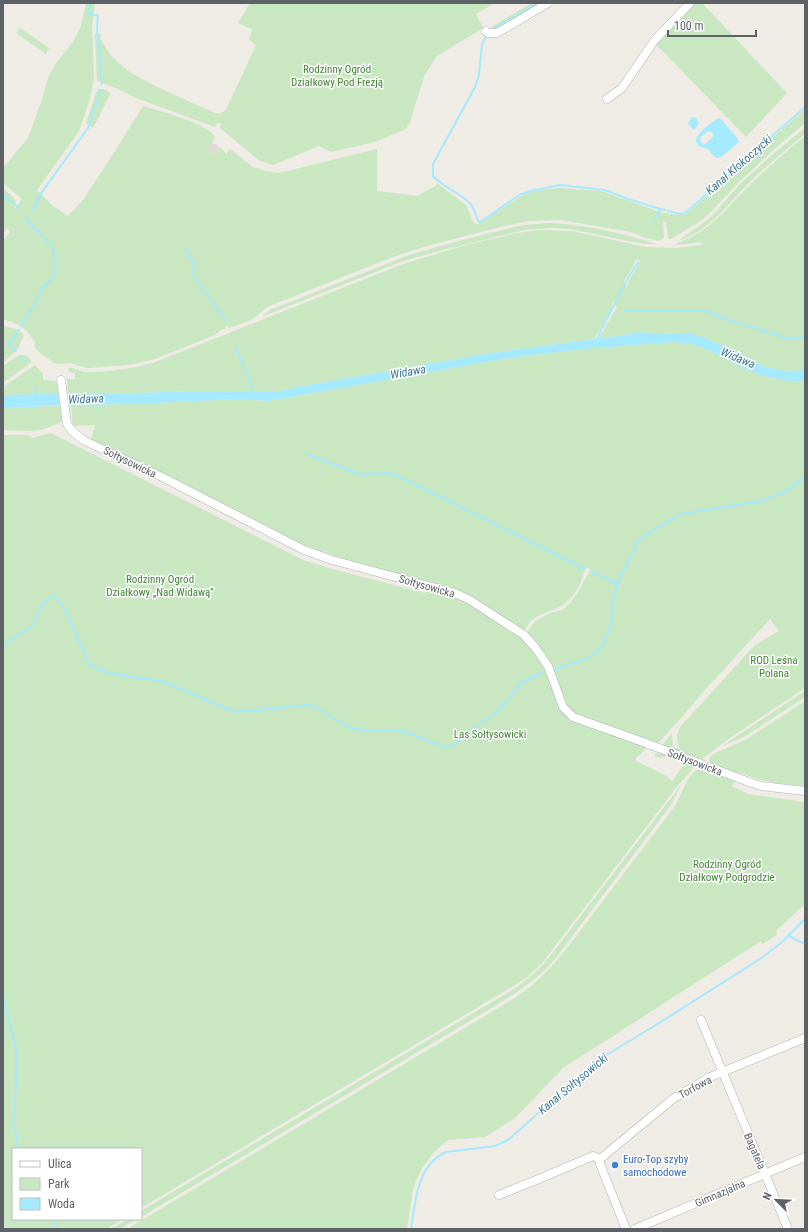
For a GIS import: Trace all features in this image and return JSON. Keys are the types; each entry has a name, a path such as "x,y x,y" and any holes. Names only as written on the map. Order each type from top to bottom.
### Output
{"street":[{"path":"486,31 488,33 497,33 548,3"},
{"path":"607,99 622,88 654,41 690,3"},
{"name":"Sołtysowicka","path":"61,380 67,424 73,432 85,441 162,477 304,550 332,560 455,593 470,600 524,635 548,666 563,707 573,717 761,786 805,791"},
{"name":"Bagatela","path":"701,1020 788,1229"},
{"name":"Torfowa","path":"600,1159 674,1098 710,1077 723,1073 805,1038"},
{"path":"499,1195 593,1156 600,1159 600,1164 626,1229"},
{"name":"Gimnazjalna","path":"635,1229 805,1157"}],"shaded area":[{"path":"211,142 220,147 214,155 206,150"}],"green space":[{"path":"86,3 95,3 92,25 94,79 90,99 79,131 37,190 53,206 68,216 83,200 143,106 182,118 203,127 215,137 206,150 214,155 220,147 226,154 230,149 253,167 266,171 279,173 377,149 377,191 418,196 438,184 466,205 474,224 478,224 524,194 538,190 560,188 601,191 663,213 686,214 805,109 805,123 740,181 709,214 702,220 670,239 668,238 666,222 663,222 664,237 659,241 631,232 561,220 528,221 423,247 393,257 267,307 253,319 228,328 228,326 225,327 225,329 221,330 215,335 155,359 129,365 87,368 70,363 54,363 40,353 34,346 36,343 25,330 19,325 3,319 3,241 10,232 7,228 3,234 3,188 16,200 15,209 22,199 3,183 3,168 28,138 49,76 56,63 73,42 81,26"},
{"name":"Rodzinny Ogród Działkowy Pod Frezją","path":"250,3 495,3 476,14 483,28 437,56 425,74 410,122 406,129 375,142 331,152 319,146 273,165 260,161 220,128 222,124 217,123 215,127 136,98 97,81 95,34 101,34 100,38 111,56 128,71 153,85 215,113 221,113 226,110 256,45 249,40 252,29 238,23"},
{"path":"532,3 545,3 493,31 491,28 498,23"},
{"path":"694,3 702,3 787,93 746,137 655,43"},
{"path":"20,28 49,48 46,54 16,33"},
{"path":"98,89 103,89 111,93 93,128 86,123"},
{"path":"805,128 805,134 757,175 718,216 700,230 678,241 711,217 740,184"},
{"path":"805,136 804,370 792,372 766,367 703,337 682,333 658,334 639,332 598,339 617,307 612,302 608,316 594,339 485,354 280,391 198,391 68,395 67,379 75,379 75,373 69,372 68,368 73,368 84,372 103,371 153,363 403,264 466,245 517,233 539,230 572,231 646,247 676,248 701,245 701,242 677,245 677,243 688,239 708,226 725,211 763,172","holes":["636,259 640,261 628,282 628,286 624,281"]},
{"path":"550,223 604,230 656,244 645,244 570,229 553,228 524,230 403,261 261,317 270,310 409,255 523,225"},
{"path":"3,326 18,330 24,336 19,348 3,363"},
{"path":"674,342 683,343 701,347 743,368 763,376 800,382 805,381 805,688 727,740 701,760 664,746 663,744 672,733 673,747 680,749 677,738 681,726 755,645 779,631 770,619 659,742 657,743 650,740 644,751 636,758 636,761 667,776 672,781 684,765 683,763 665,756 660,758 655,756 655,754 661,752 690,762 693,766 692,770 679,784 542,963 526,978 142,1207 142,1148 12,1148 12,1220 121,1220 106,1229 3,1229 3,435 28,435 32,438 51,433 303,560 425,593 434,589 458,598 489,614 523,637 539,656 544,656 526,635 537,620 566,607 577,593 591,570 586,567 580,584 571,598 557,608 533,619 523,632 490,609 456,590 370,567 306,546 249,520 91,440 95,425 73,426 71,405 135,404 236,399 269,401 508,358 584,349"},
{"path":"17,356 27,356 32,362 3,383 3,366"},
{"path":"35,365 43,374 43,380 56,381 59,394 3,395 3,387"},
{"path":"60,406 62,422 41,430 3,430 3,408"},
{"path":"805,691 805,697 744,737 722,746"},
{"name":"ROD Leśna Polana","path":"805,701 805,786 764,781 741,773 739,775 711,765 709,762 709,759 713,754 747,739"},
{"name":"Rodzinny Ogród Działkowy Podgrodzie","path":"700,767 735,780 732,786 748,794 805,802 805,904 776,931 777,935 763,944 761,941 563,1068 515,1118 485,1137 448,1140 435,1151 422,1168 413,1188 407,1229 127,1229 515,998 530,987 550,968 568,947 675,806 689,777"},
{"path":"681,785 671,805 555,959 530,983 483,1013 142,1216 142,1210 519,986 536,972 551,955"},
{"path":"126,1220 135,1220 120,1229 111,1229"}],"water":[{"path":"692,117 696,118 699,123 695,129 688,124"},
{"path":"720,118 739,142 721,157 716,158 708,150 701,147 696,142 696,139 706,127","holes":["710,131 714,135 705,144 701,143 700,139 706,133"]},
{"name":"Widawa","path":"639,332 658,334 682,333 703,337 766,367 792,372 805,369 805,381 800,382 763,376 743,368 701,347 674,342 584,349 508,358 269,401 236,399 3,408 3,395 48,394 49,392 52,394 68,395 198,391 280,391 485,354"}],"waterway":[{"path":"90,3 88,14 94,15"},
{"path":"491,30 539,3"},
{"path":"96,15 98,16 97,29 102,84"},
{"path":"486,37 482,44 479,75 475,87 433,164 433,176 442,184 468,201 472,206 478,221 480,222 521,194 560,185 605,190 660,209"},
{"path":"32,210 42,192 88,128 101,90"},
{"name":"Kanał Kłokoczycki","path":"668,211 681,214 685,213 805,107"},
{"path":"3,194 19,208"},
{"name":"Kanał Kłokoczycki","path":"655,220 660,209 665,210"},
{"path":"21,326 28,313 33,308 42,288 54,277 55,272 54,253 51,245 27,220 27,217"},
{"path":"184,248 194,263 193,275 225,320"},
{"name":"Kanał Kłokoczycki","path":"596,340 628,278 638,262"},
{"path":"625,311 702,310 790,339 805,337"},
{"path":"16,351 9,343 19,330"},
{"path":"236,347 254,393"},
{"path":"20,356 25,361"},
{"path":"35,388 36,396"},
{"path":"307,454 359,474 389,473 404,479 585,569"},
{"path":"555,669 589,658 603,645 611,625 612,606 617,584 638,542 647,534 680,514 763,501 788,490 805,476"},
{"path":"591,571 617,584"},
{"path":"3,645 31,627 43,603 53,595 62,604 67,613 90,666 110,673 164,682 235,712 308,705 316,707 348,727 360,730 393,730 406,732 444,747 453,746 465,735 498,711 522,682 541,673"},
{"name":"Kanał Sołtysowicki","path":"411,1229 419,1185 423,1175 436,1158 446,1152 495,1146 508,1140 598,1060 763,957 783,941 805,919"},
{"path":"789,935 805,944"},
{"path":"4,999 16,1049 14,1124 18,1148"},
{"path":"54,1220 58,1229"}],"place":[{"name":"Euro-Top szyby samochodowe","path":"615,1165"}],"park label":[{"name":"Rodzinny Ogród Działkowy „Nad Widawą”","path":"160,585"},
{"name":"Las Sołtysowicki","path":"490,734"}]}
